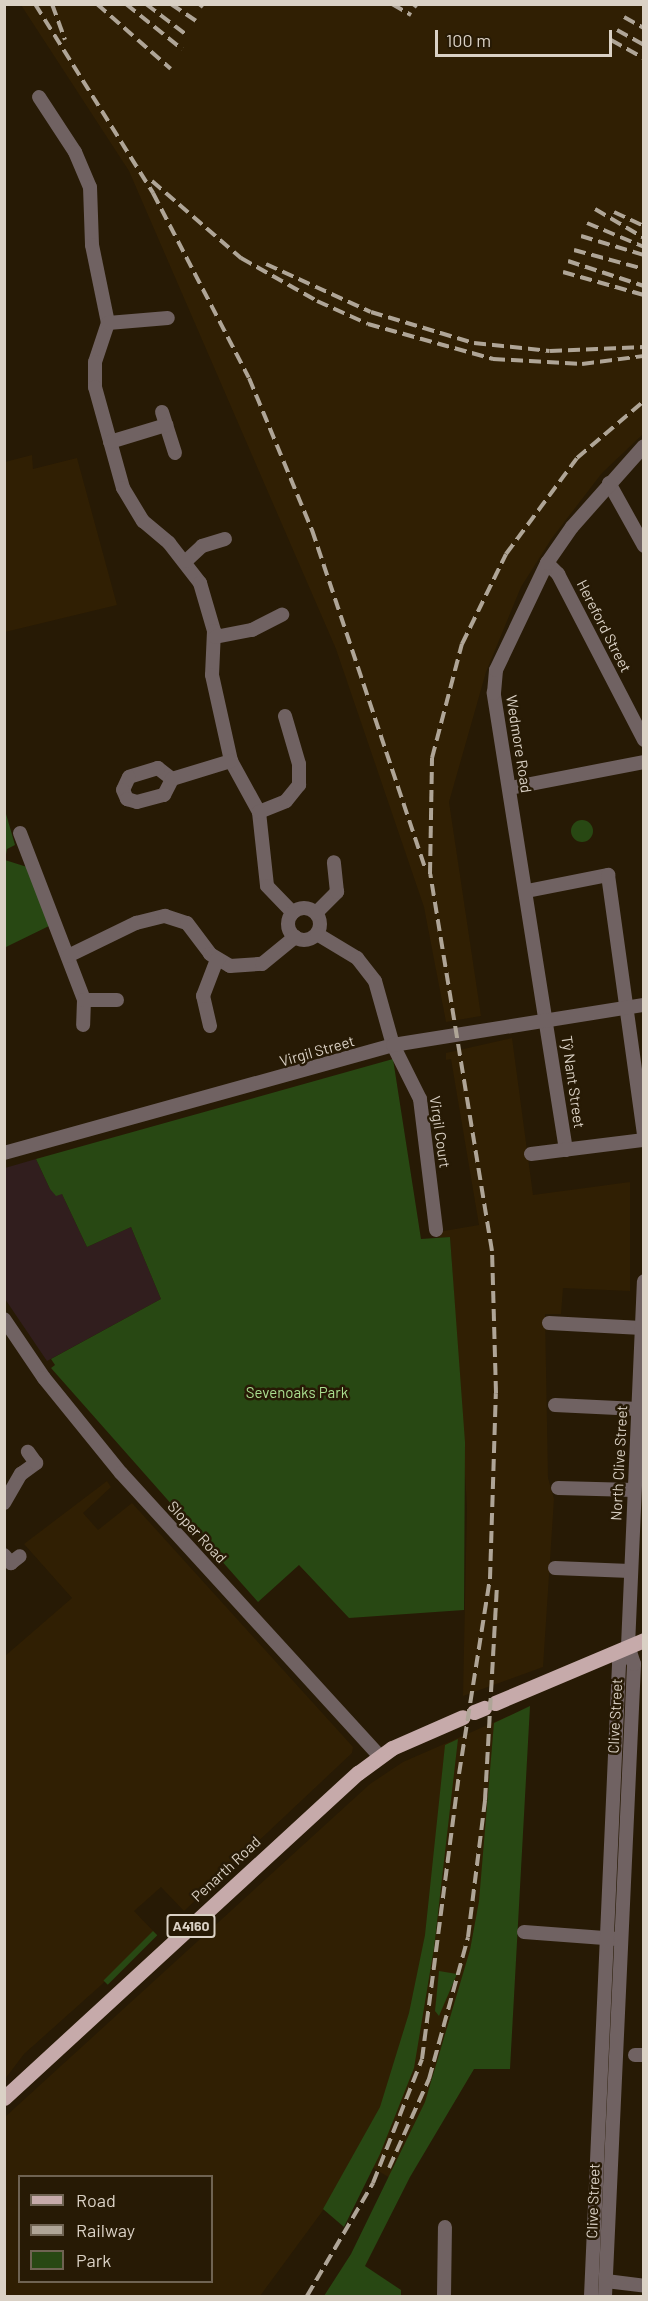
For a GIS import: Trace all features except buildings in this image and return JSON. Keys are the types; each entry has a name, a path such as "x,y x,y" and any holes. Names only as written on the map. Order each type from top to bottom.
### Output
{"main road":[{"name":"Penarth Road","path":"4,2097 379,1756 479,1710 644,1640"}],"street":[{"path":"39,97 75,152 90,187 92,245 108,323 94,374 110,442 131,507 186,561 200,583 214,638 212,675 231,761 259,812 267,886 293,914"},
{"path":"108,323 168,318"},
{"path":"110,442 164,418 175,453"},
{"name":"Wedmore Road","path":"548,1019 494,693 496,670 547,563 609,483 644,446"},
{"path":"609,483 644,546"},
{"path":"186,561 202,546 225,540"},
{"name":"Hereford Street","path":"547,563 558,574 644,740"},
{"path":"214,638 252,630 282,615"},
{"path":"259,812 286,801 299,785 298,764 285,716"},
{"path":"172,779 231,761"},
{"path":"510,788 644,762"},
{"path":"20,833 19,852 68,956 84,1000 82,1025"},
{"path":"316,913 304,908 293,914 289,926 295,937 308,940 317,934 316,913 337,892 334,862"},
{"path":"527,891 608,875 628,1007 644,1138 531,1154"},
{"path":"68,956 136,923 165,916 193,928 217,960 239,967 262,964 295,937"},
{"name":"Virgil Court","path":"317,934 367,968 381,997 393,1046 420,1099 436,1230"},
{"path":"210,1026 203,996 217,960"},
{"path":"84,1000 117,1000"},
{"name":"Virgil Street","path":"4,1153 393,1046 644,1005"},
{"name":"Tŷ Nant Street","path":"548,1019 566,1150"},
{"name":"North Clive Street","path":"628,1646 633,1490 644,1281"},
{"path":"549,1323 642,1321"},
{"name":"Sloper Road","path":"7,1328 44,1378 151,1508 379,1756"},
{"path":"555,1405 638,1409"},
{"path":"4,1503 21,1474 36,1463 28,1452"},
{"path":"558,1488 633,1490"},
{"path":"4,1555 10,1563 20,1556"},
{"path":"555,1568 630,1571"},
{"name":"Clive Street","path":"605,2296 619,1823 634,1664 628,1646"},
{"path":"524,1932 615,1939"},
{"name":"Clive Street","path":"591,2296 615,1939"},
{"path":"444,2296 445,2227"},
{"path":"606,2281 644,2286"}],"shaded area":[{"path":"21,5 643,5 643,434 602,473 552,538 521,587 486,672 449,802 481,1016 446,1022 424,907 336,649 129,171"},
{"path":"32,455 33,469 77,458 117,605 5,632 5,462"},
{"path":"512,1038 533,1195 630,1182 630,1291 563,1288 561,1314 545,1314 548,1478 554,1499 543,1667 463,1696 467,1506 450,1237 439,1238 438,1232 479,1225 451,1059 446,1060 446,1053"},
{"path":"36,1159 50,1189 62,1194 87,1247 131,1227 161,1299 47,1361 5,1299 5,1168"},
{"path":"107,1481 111,1487 83,1513 98,1530 132,1503 353,1747 352,1753 184,1911 161,1887 134,1911 157,1935 24,2054 5,2079 5,1656 72,1598 24,1544"},
{"path":"513,1714 492,2068 474,2069 409,2177 390,2178 360,2160 260,2296 5,2296 5,2117 370,1784 403,1762"}],"green space":[{"path":"4,807 15,845 7,849 5,860 27,867 49,926 6,947 5,960"},
{"path":"582,820 590,823 593,831 590,839 582,842 574,839 571,831 574,823"},
{"name":"Sevenoaks Park","path":"393,1059 421,1239 450,1237 465,1442 464,1610 349,1618 299,1565 258,1602 51,1368 55,1365 51,1359 161,1299 131,1227 87,1247 62,1194 56,1196 50,1189 36,1159"},
{"path":"530,1706 510,2069 474,2069 410,2177 365,2266 401,2290 401,2296 324,2296 351,2254 425,2102 470,1950 479,1901 494,1723"},
{"path":"458,1739 434,1948 414,2068 380,2154 344,2227 323,2209 380,2107 409,2013 425,1935 445,1745"},
{"path":"153,1931 157,1935 108,1985 104,1980"},
{"path":"439,1971 457,1974 439,2016 435,2011"}],"railway":[{"path":"35,4 153,193 249,378 312,530 425,867"},
{"path":"52,4 65,40"},
{"path":"97,4 171,69"},
{"path":"126,4 182,49"},
{"path":"146,4 188,36"},
{"path":"171,4 196,21"},
{"path":"199,4 203,7"},
{"path":"392,4 411,15"},
{"path":"413,4 417,7"},
{"path":"624,17 644,28"},
{"path":"617,30 644,45"},
{"path":"611,40 644,58"},
{"path":"152,181 241,258 317,301 368,324 493,359 582,364 644,356"},
{"path":"595,209 644,238"},
{"path":"614,212 644,226"},
{"path":"587,223 644,247"},
{"path":"581,236 644,255"},
{"path":"574,250 644,269"},
{"path":"568,261 644,286"},
{"path":"266,264 371,312 474,343 550,351 644,347"},
{"path":"563,272 644,295"},
{"path":"307,2296 373,2183 422,2059 459,1774 490,1579 496,1393 492,1251 430,874 432,758 462,644 506,554 577,458 644,401"},
{"path":"389,2168 429,2079 468,1937 485,1800 497,1586"}]}
